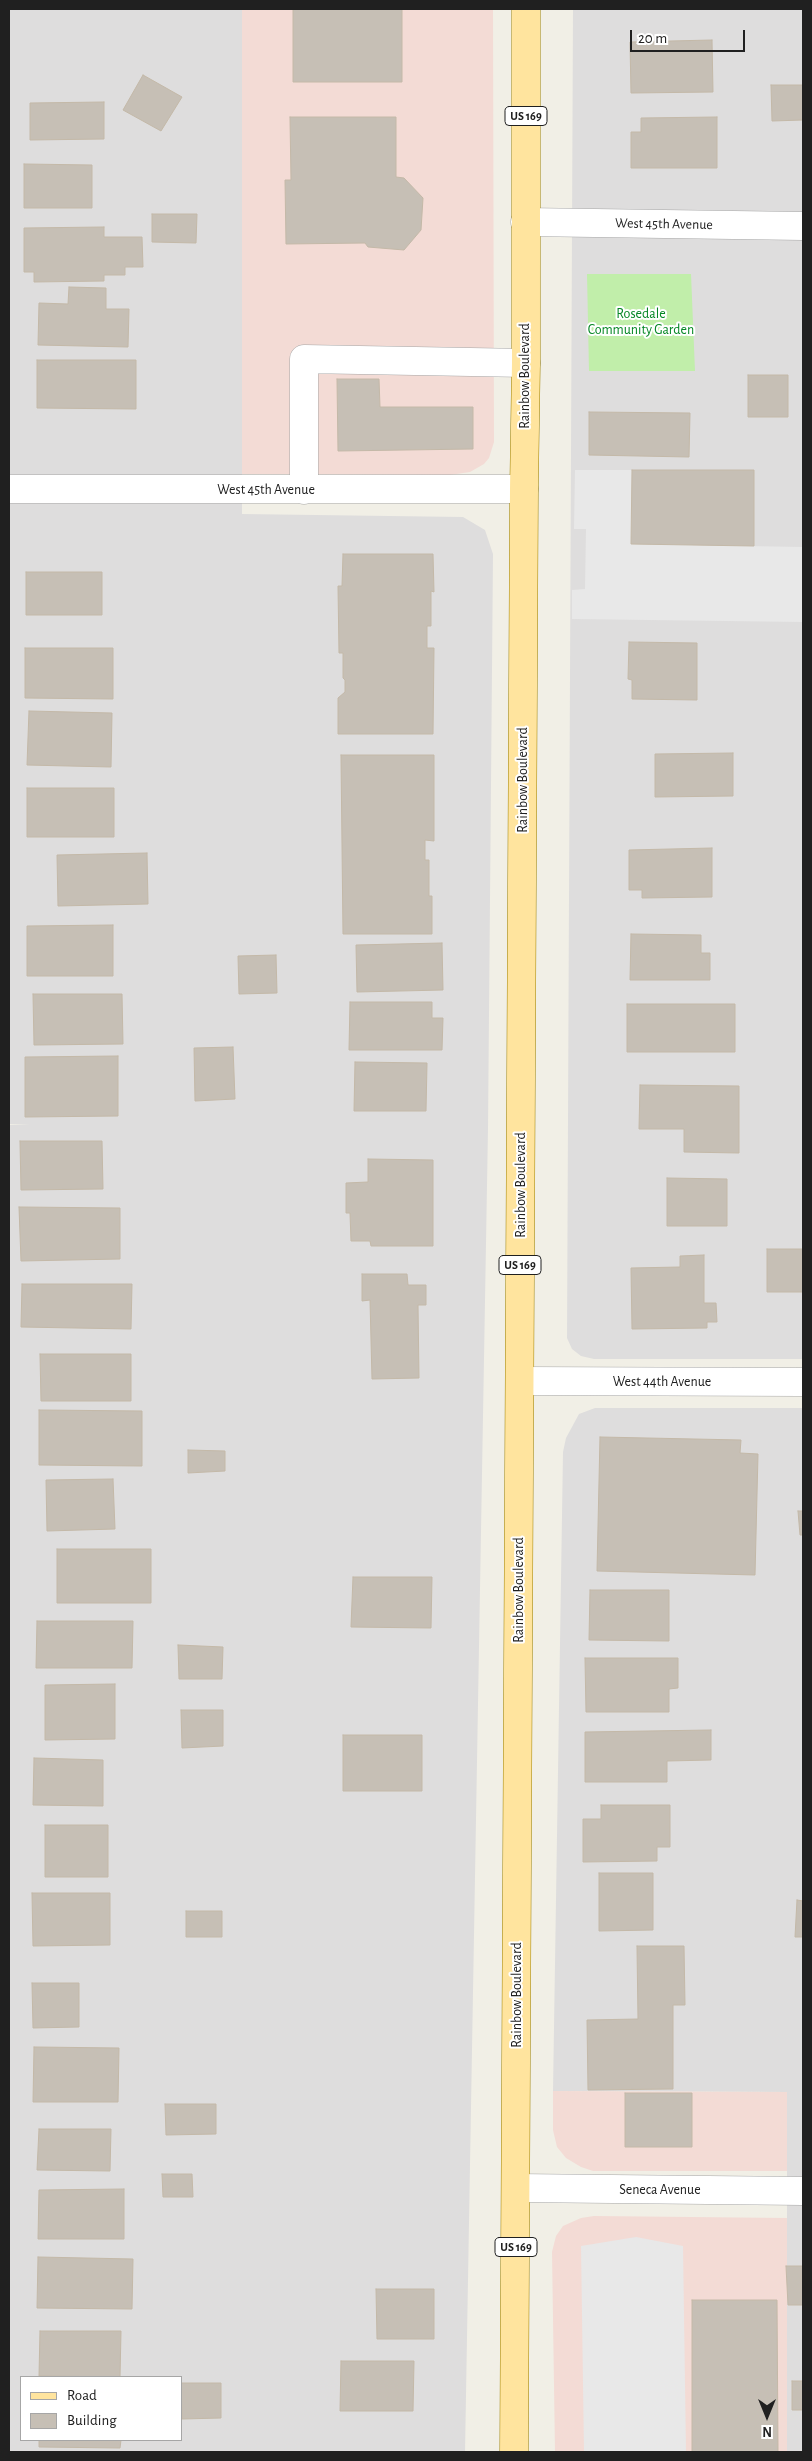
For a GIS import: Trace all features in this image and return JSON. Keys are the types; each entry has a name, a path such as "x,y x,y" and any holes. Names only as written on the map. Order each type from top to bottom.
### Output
{"main road":[{"name":"Rainbow Boulevard","path":"514,2452 526,363 526,9"}],"street":[{"name":"West 45th Avenue","path":"525,222 803,226"},
{"path":"304,490 304,359 526,363"},
{"name":"West 45th Avenue","path":"9,489 524,489"},
{"name":"West 44th Avenue","path":"520,1381 803,1382"},
{"name":"Seneca Avenue","path":"516,2188 803,2191"}],"shaded area":[{"path":"9,9 242,9 242,514 463,517 485,530 493,554 488,1128 465,2452 9,2452 9,1125 30,1125 9,1124"},
{"path":"242,9 493,9 494,442 489,458 484,464 470,472 450,475 242,474"},
{"path":"573,9 803,9 803,1359 594,1359 581,1356 572,1349 567,1338"},
{"path":"575,470 632,470 632,544 803,547 803,622 572,619 572,590 585,589 586,529 574,529"},
{"path":"595,1408 803,1408 803,2452 787,2452 787,2092 553,2091 563,1452 566,1438 579,1414"},
{"path":"553,2091 787,2092 787,2171 593,2171 581,2167 566,2158 557,2147 553,2130"},
{"path":"594,2216 787,2218 787,2452 555,2452 552,2252 556,2236 563,2226 581,2218"},
{"path":"636,2237 683,2246 686,2452 584,2452 581,2246"}],"green space":[{"name":"Rosedale Community Garden","path":"587,274 691,274 695,371 589,371"}],"building":[{"path":"293,9 402,9 402,82 293,82"},
{"path":"712,40 713,92 631,93 630,42"},
{"path":"143,75 182,97 161,131 123,110"},
{"path":"771,85 803,85 803,120 772,121"},
{"path":"104,102 104,139 30,140 30,103"},
{"path":"290,117 396,117 396,177 404,178 423,198 421,230 404,250 368,247 365,243 286,244 285,180 291,180"},
{"path":"717,117 717,168 631,168 631,132 641,132 641,118"},
{"path":"24,164 92,165 92,208 24,208"},
{"path":"152,214 197,214 196,243 152,242"},
{"path":"104,227 104,237 142,237 143,267 125,267 125,275 104,275 104,281 34,282 34,272 24,272 24,228"},
{"path":"69,287 106,288 106,309 129,309 128,347 38,345 39,303 68,304"},
{"path":"37,360 136,360 136,409 37,408"},
{"path":"748,375 788,375 788,417 748,417"},
{"path":"337,379 379,379 380,407 473,407 473,449 338,451"},
{"path":"589,412 690,413 689,457 589,455"},
{"path":"632,470 754,470 754,546 631,544"},
{"path":"343,554 433,554 434,592 431,591 431,626 427,626 427,648 434,648 433,734 338,734 338,698 345,692 343,653 339,653 338,586 342,586"},
{"path":"26,572 102,572 102,615 26,615"},
{"path":"629,642 697,643 697,700 632,699 632,680 628,679"},
{"path":"25,648 113,648 113,699 25,698"},
{"path":"29,711 112,713 111,767 27,765"},
{"path":"733,753 733,796 655,797 655,754"},
{"path":"341,755 434,755 434,841 425,840 425,860 429,860 429,896 432,896 432,934 343,934"},
{"path":"27,788 114,788 114,837 27,837"},
{"path":"712,848 712,897 642,898 642,890 629,890 629,850"},
{"path":"147,853 148,904 58,906 57,855"},
{"path":"113,925 113,976 27,976 27,926"},
{"path":"631,934 701,935 701,953 710,953 710,980 630,980"},
{"path":"442,943 443,990 357,992 356,945"},
{"path":"276,955 277,993 239,994 238,956"},
{"path":"33,994 122,994 123,1044 34,1045"},
{"path":"350,1002 432,1002 432,1018 443,1018 442,1050 349,1050"},
{"path":"627,1004 735,1004 735,1052 627,1052"},
{"path":"233,1047 235,1099 195,1101 194,1048"},
{"path":"118,1056 118,1116 25,1117 25,1057"},
{"path":"355,1062 427,1063 426,1111 354,1111"},
{"path":"640,1085 739,1086 739,1153 684,1152 684,1129 639,1129"},
{"path":"20,1141 102,1141 103,1189 21,1190"},
{"path":"368,1159 433,1160 433,1246 371,1246 370,1241 351,1241 350,1213 346,1213 346,1183 368,1182"},
{"path":"667,1178 727,1179 727,1226 667,1226"},
{"path":"19,1207 120,1208 120,1259 21,1261"},
{"path":"767,1249 803,1249 803,1292 767,1292"},
{"path":"704,1255 704,1303 716,1303 717,1322 707,1322 707,1328 632,1329 631,1268 680,1267 680,1256"},
{"path":"362,1274 407,1274 408,1285 426,1285 426,1305 418,1305 419,1378 372,1379 370,1300 362,1301"},
{"path":"22,1284 132,1284 131,1329 21,1327"},
{"path":"40,1354 131,1354 131,1401 41,1401"},
{"path":"39,1410 142,1411 142,1466 39,1465"},
{"path":"600,1437 741,1440 740,1453 758,1454 755,1575 597,1571"},
{"path":"188,1450 225,1451 225,1471 188,1473"},
{"path":"113,1479 115,1529 47,1531 46,1480"},
{"path":"798,1511 803,1511 803,1535 800,1535"},
{"path":"57,1549 151,1549 151,1603 57,1603"},
{"path":"353,1577 432,1577 431,1628 351,1627"},
{"path":"590,1590 669,1590 669,1641 589,1640"},
{"path":"37,1621 133,1621 132,1668 36,1668"},
{"path":"178,1645 223,1647 222,1679 179,1679"},
{"path":"585,1658 678,1658 678,1688 669,1689 669,1712 586,1712"},
{"path":"115,1684 115,1739 45,1740 45,1685"},
{"path":"181,1710 223,1710 223,1746 182,1748"},
{"path":"711,1730 711,1760 667,1761 667,1782 585,1782 585,1732"},
{"path":"343,1735 422,1735 422,1791 343,1791"},
{"path":"34,1758 103,1760 103,1806 33,1805"},
{"path":"601,1805 670,1805 670,1847 657,1847 657,1861 583,1862 583,1819 601,1819"},
{"path":"45,1825 108,1825 108,1877 45,1877"},
{"path":"599,1873 653,1873 653,1930 599,1931"},
{"path":"32,1893 110,1893 110,1945 33,1946"},
{"path":"797,1900 803,1901 803,1937 795,1937"},
{"path":"186,1911 222,1911 222,1937 186,1937"},
{"path":"637,1946 684,1946 685,2005 673,2005 673,2089 588,2090 587,2020 638,2019"},
{"path":"32,1983 79,1983 79,2027 33,2028"},
{"path":"34,2047 119,2048 118,2102 33,2102"},
{"path":"625,2093 692,2093 692,2147 625,2147"},
{"path":"165,2104 216,2104 216,2134 166,2135"},
{"path":"39,2129 111,2129 110,2171 37,2170"},
{"path":"162,2174 192,2174 193,2197 163,2197"},
{"path":"124,2189 124,2239 38,2239 39,2190"},
{"path":"38,2257 133,2259 132,2309 37,2308"},
{"path":"786,2266 803,2266 803,2305 788,2305"},
{"path":"376,2289 434,2289 434,2339 377,2339"},
{"path":"692,2300 777,2300 778,2452 692,2452"},
{"path":"40,2331 121,2331 120,2376 39,2376"},
{"path":"341,2361 414,2361 413,2411 340,2411"},
{"path":"792,2381 803,2381 803,2410 792,2410"},
{"path":"182,2383 221,2383 221,2418 182,2419"},
{"path":"39,2441 121,2441 120,2448 39,2447"}]}
